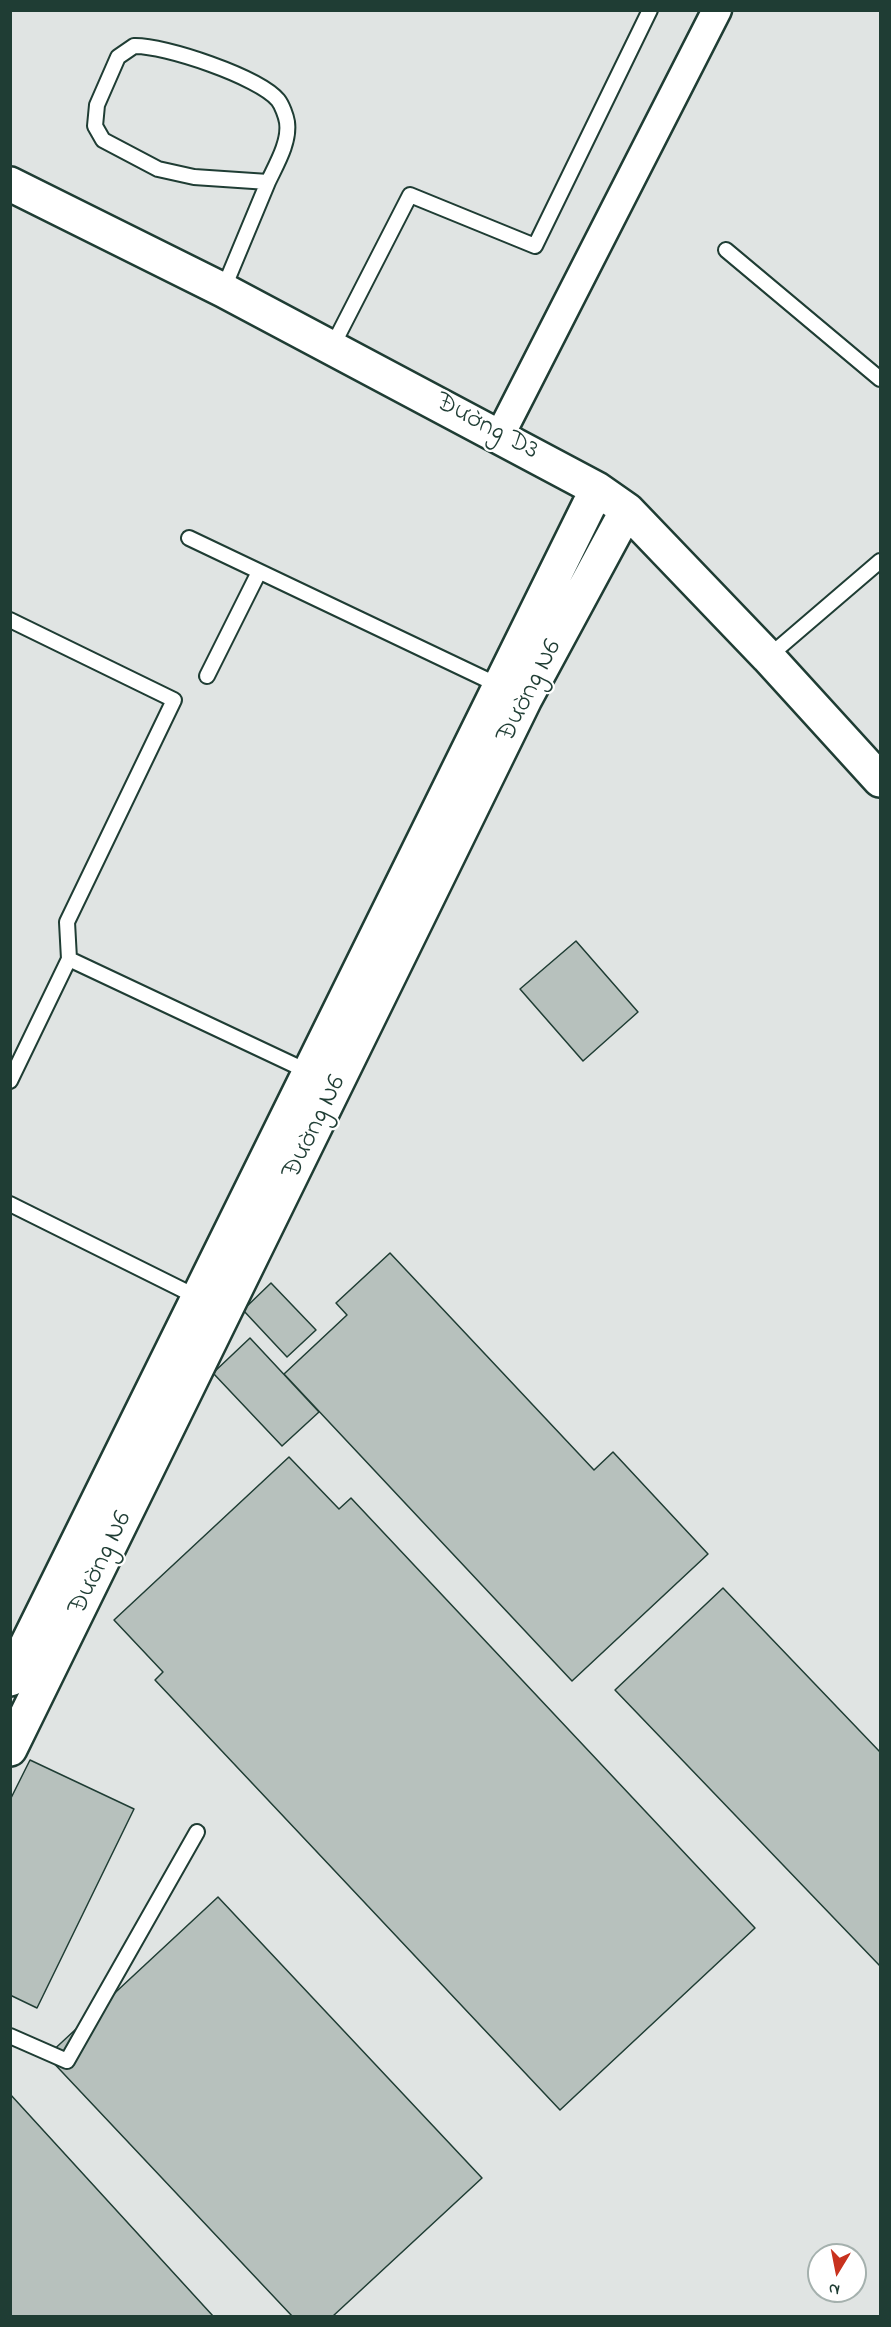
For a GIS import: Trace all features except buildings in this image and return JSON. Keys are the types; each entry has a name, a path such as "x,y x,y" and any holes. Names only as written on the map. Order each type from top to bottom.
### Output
{"street":[{"path":"500,435 717,10"},
{"name":"Đường D3","path":"10,184 223,290 500,435 597,489 627,510 768,657 880,780"},
{"name":"Đường N6","path":"20,1686 323,1080 513,693 597,489"},
{"name":"Đường N6","path":"513,693 627,510"},
{"name":"Đường N6","path":"10,1749 20,1686 199,1298 323,1080"}],"lane":[{"path":"332,347 410,195 535,246 650,10"},
{"path":"223,290 281,156 287,123 279,101 258,85 229,71 151,46 134,46 118,57 97,105 95,126 103,140 158,169 194,177 268,182"},
{"path":"726,250 880,379"},
{"path":"189,538 513,693"},
{"path":"768,657 880,561"},
{"path":"207,676 259,572"},
{"path":"10,620 174,700 67,922 69,959 10,1081"},
{"path":"69,959 323,1080"},
{"path":"10,1204 199,1298"},
{"path":"10,2036 66,2061 197,1832"}],"shaded area":[{"path":"11,11 880,11 880,2316 11,2316"}]}
